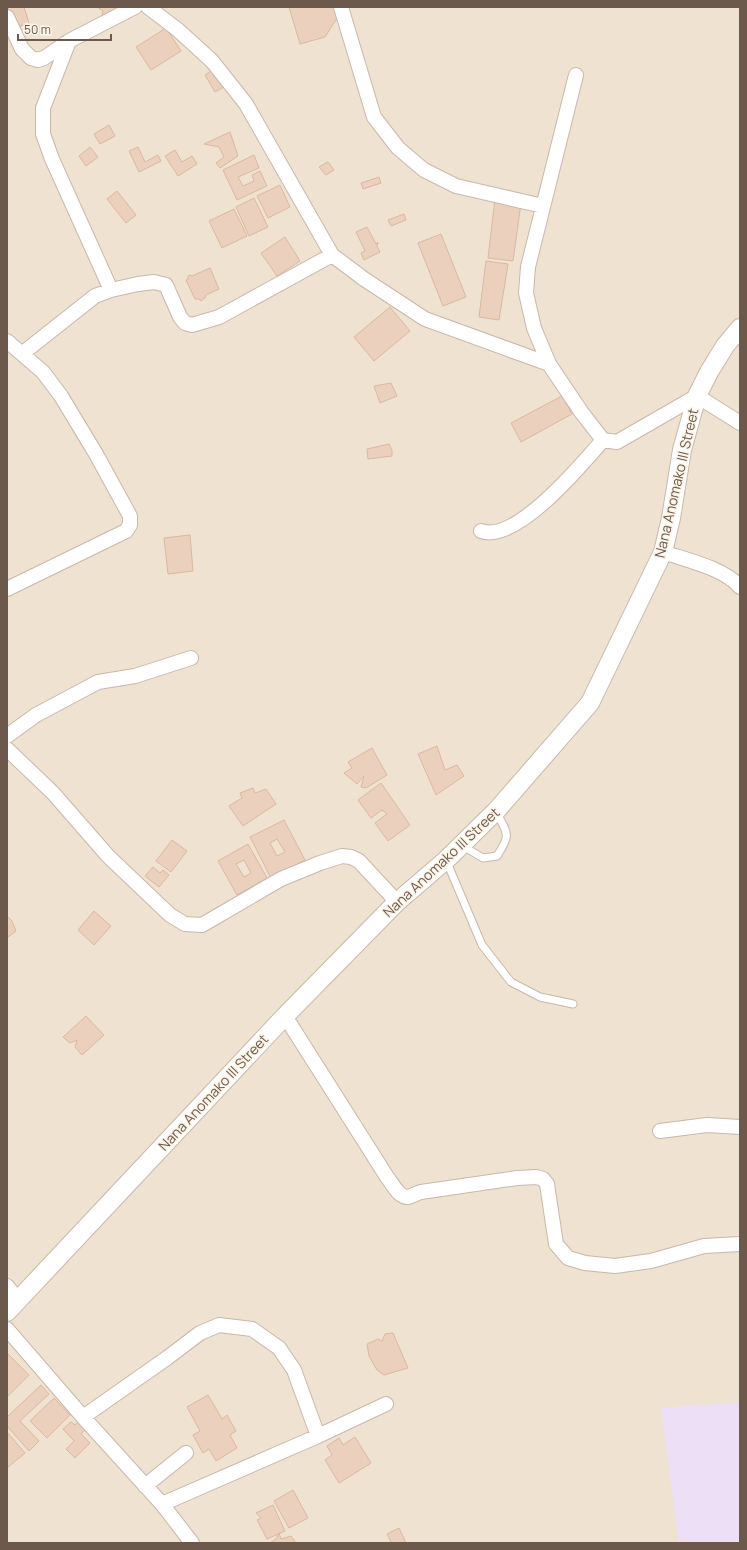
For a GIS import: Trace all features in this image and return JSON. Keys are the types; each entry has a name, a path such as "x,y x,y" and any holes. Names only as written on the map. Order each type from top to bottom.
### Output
{"street":[{"path":"7,17 22,50 31,58 38,60 44,58 69,41 135,7"},
{"path":"148,7 178,30 212,61 246,104 332,255 364,279 425,319 549,364"},
{"path":"341,7 374,116 398,148 424,170 456,186 543,206"},
{"path":"69,41 43,108 43,134 52,159 111,290"},
{"path":"576,75 528,267 526,293 534,328 549,364 582,413 603,440 617,442 698,396 740,423"},
{"path":"23,353 95,296 111,290 154,282 166,285 180,317 185,324 192,325 219,317 332,255"},
{"name":"Nana Anomako III Street","path":"12,1306 286,1016 397,902 446,860 496,811 590,703 662,552 671,518 682,450 698,396 709,372 725,346 740,328"},
{"path":"7,341 23,353 43,372 61,396 96,454 130,516 130,525 126,531 7,588"},
{"path":"481,531 492,533 508,527 527,516 557,491 603,440"},
{"path":"662,552 713,569 735,581 740,587"},
{"path":"7,736 36,715 98,682 135,676 191,658"},
{"path":"7,749 53,793 108,856 170,916 185,924 202,925 281,879 320,863 342,856 351,857 359,861 397,902"},
{"path":"286,1016 387,1177 400,1194 407,1197 421,1192 517,1178 538,1177 543,1179 546,1184 556,1244 568,1258 585,1263 615,1266 651,1261 704,1246 740,1244"},
{"path":"660,1131 707,1125 740,1127"},
{"path":"7,1286 12,1306"},
{"path":"83,1417 200,1333 219,1325 252,1329 279,1348 294,1370 318,1436"},
{"path":"7,1329 83,1417 162,1504 192,1543"},
{"path":"162,1504 318,1436 386,1404"},
{"path":"145,1486 186,1453"}],"lane":[{"path":"461,845 483,858 497,856 506,842 507,833 496,811"},
{"path":"446,860 482,945 511,982 540,997 573,1004"}],"shaded area":[{"path":"7,7 740,7 740,1543 7,1543"},
{"path":"740,1402 740,1543 679,1543 661,1408"}],"building":[{"path":"8,7 24,7 29,23 15,28"},
{"path":"97,7 125,7 101,19 103,11"},
{"path":"289,7 337,7 339,15 325,37 300,44"},
{"path":"166,28 181,51 151,70 136,47"},
{"path":"216,68 227,85 215,92 205,75"},
{"path":"109,125 115,136 100,144 94,134"},
{"path":"230,132 238,156 220,168 216,163 224,157 219,147 204,144"},
{"path":"90,147 98,157 86,166 79,156"},
{"path":"138,147 145,162 158,155 161,161 139,172 129,151"},
{"path":"175,150 182,162 192,156 197,164 178,176 165,156"},
{"path":"254,155 259,168 238,177 243,186 254,181 252,175 260,171 267,186 237,200 223,170"},
{"path":"328,162 334,170 326,175 319,167"},
{"path":"379,177 381,183 363,189 361,183"},
{"path":"280,185 290,207 268,218 257,196"},
{"path":"117,191 136,215 126,223 107,199"},
{"path":"254,198 268,227 249,236 236,207"},
{"path":"495,199 521,203 513,261 488,258"},
{"path":"234,209 247,236 222,248 209,221"},
{"path":"404,214 406,220 391,226 388,220"},
{"path":"367,227 376,244 378,242 377,246 380,252 364,260 361,253 365,251 356,232"},
{"path":"441,234 466,297 443,306 418,243"},
{"path":"285,237 300,261 277,276 261,253"},
{"path":"486,261 508,264 499,320 479,317"},
{"path":"210,268 219,289 206,295 201,301 199,299 195,299 186,280 190,275 192,276"},
{"path":"390,307 410,331 374,361 354,337"},
{"path":"391,383 397,396 380,403 374,386"},
{"path":"562,396 572,414 521,442 511,423"},
{"path":"389,444 392,450 392,456 368,459 367,449"},
{"path":"190,535 193,571 168,574 164,538"},
{"path":"437,746 445,770 457,765 464,776 436,795 418,754"},
{"path":"372,748 387,775 366,788 361,787 364,776 357,784 344,773 352,768 348,762"},
{"path":"381,783 410,825 388,841 375,823 387,814 382,810 371,818 358,800"},
{"path":"253,788 255,793 266,789 276,804 243,826 229,806 242,798 240,793"},
{"path":"284,820 305,860 271,878 250,837","holes":["277,839 285,852 277,856 270,843"]},
{"path":"172,840 187,851 171,872 156,861"},
{"path":"248,844 267,878 237,895 218,861","holes":["244,860 251,873 244,877 236,864"]},
{"path":"153,867 160,873 163,870 169,875 159,887 145,876"},
{"path":"94,911 111,926 94,945 78,930"},
{"path":"7,916 12,921 16,931 7,938"},
{"path":"86,1016 104,1035 82,1055 75,1047 77,1040 70,1043 63,1037"},
{"path":"393,1333 408,1368 384,1375 377,1370 369,1356 367,1344 378,1339 382,1341 385,1334"},
{"path":"7,1353 29,1375 7,1397"},
{"path":"41,1385 49,1394 20,1421 39,1441 29,1451 7,1426 7,1417"},
{"path":"208,1395 222,1419 227,1415 236,1431 230,1435 237,1448 216,1461 209,1449 203,1453 193,1435 200,1431 187,1407"},
{"path":"54,1398 70,1415 47,1438 30,1421"},
{"path":"71,1422 75,1425 78,1422 85,1430 81,1434 90,1443 75,1458 66,1449 74,1441 63,1429"},
{"path":"7,1432 25,1453 7,1468"},
{"path":"355,1437 371,1463 339,1483 325,1460 332,1455 327,1446 339,1438 343,1445"},
{"path":"293,1490 308,1518 289,1528 274,1501"},
{"path":"273,1505 285,1531 267,1539 257,1520 261,1518 256,1513"},
{"path":"399,1528 406,1543 389,1543 391,1542 387,1534"},
{"path":"279,1533 281,1539 291,1536 296,1543 270,1543 276,1539"}]}
